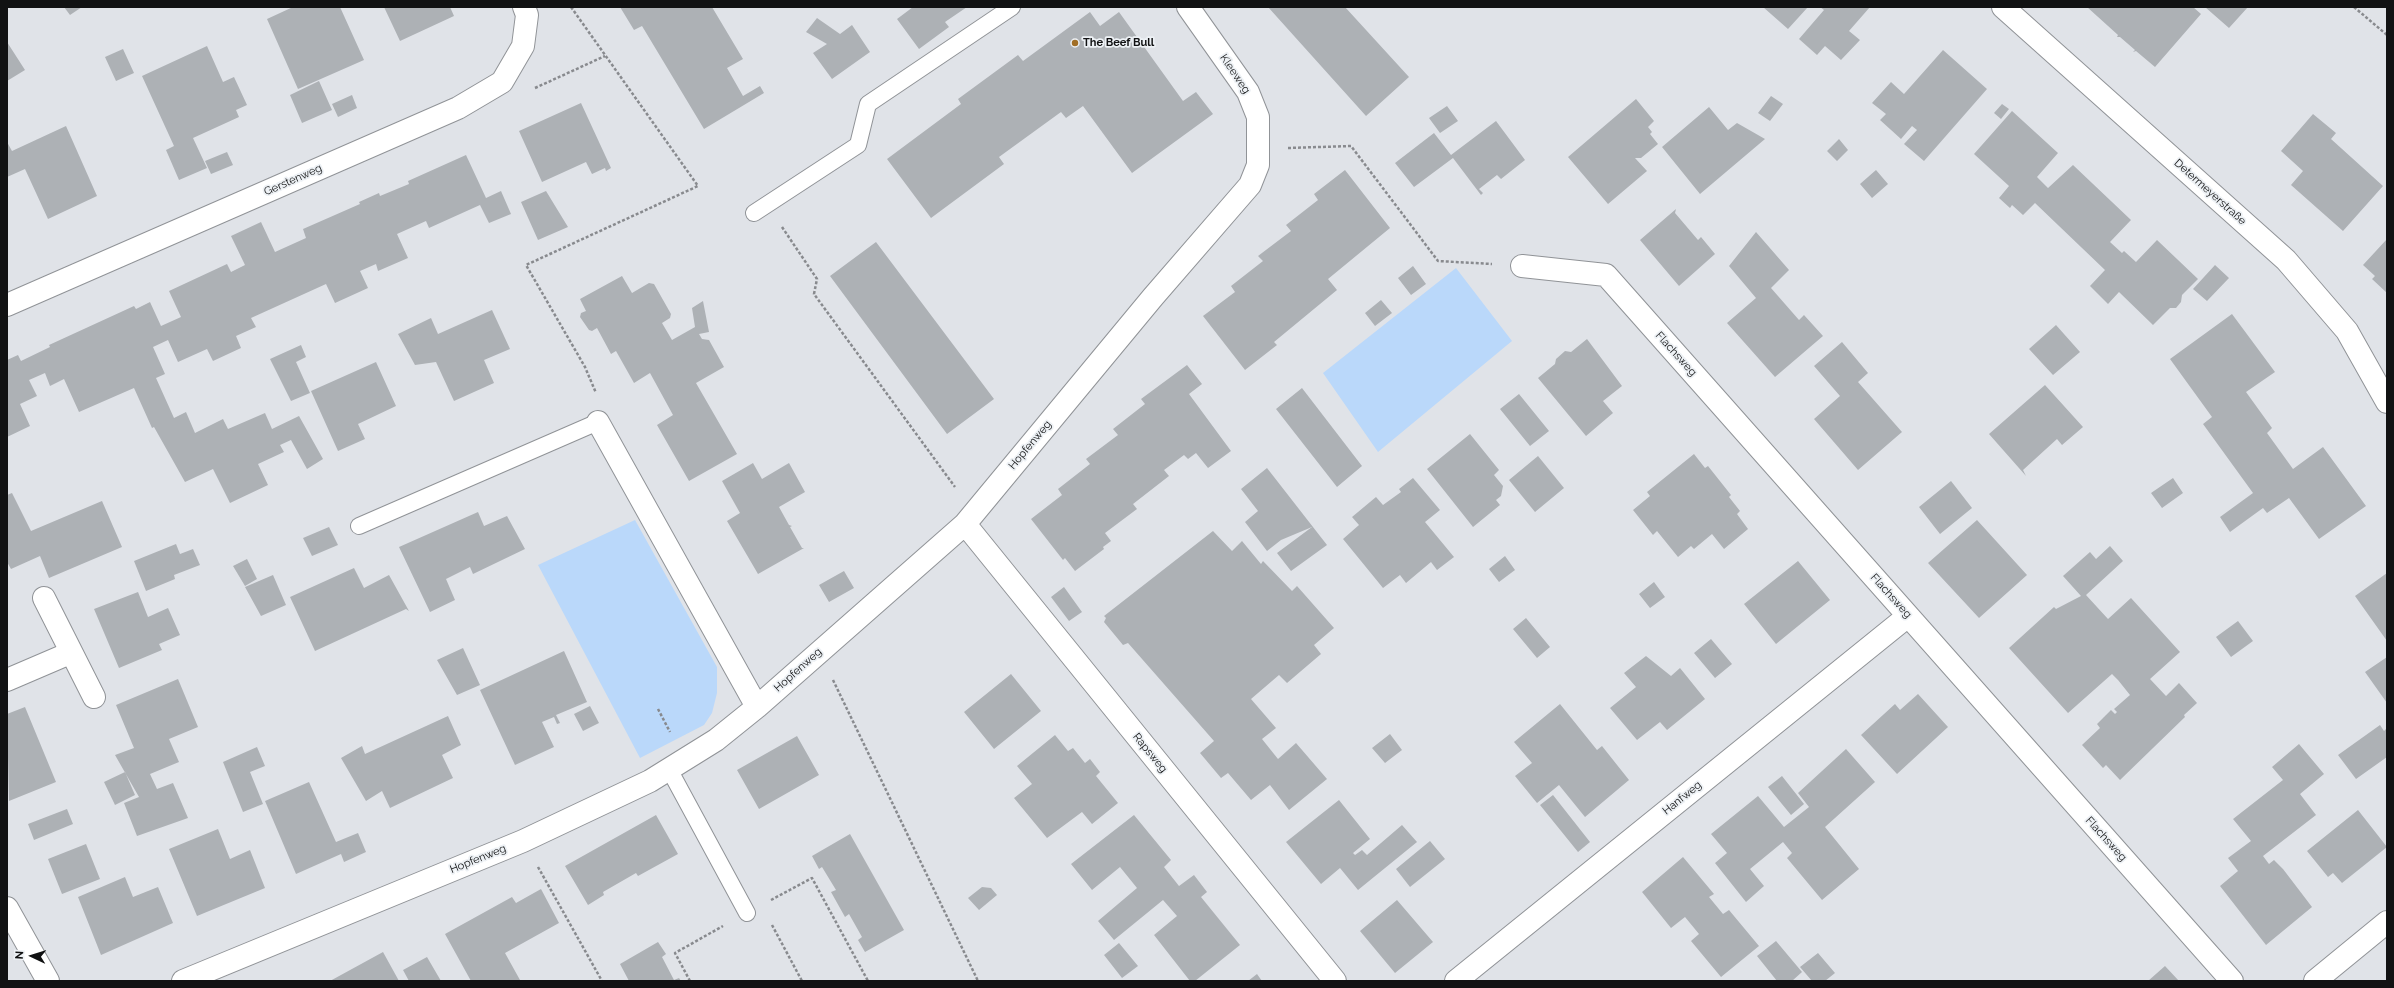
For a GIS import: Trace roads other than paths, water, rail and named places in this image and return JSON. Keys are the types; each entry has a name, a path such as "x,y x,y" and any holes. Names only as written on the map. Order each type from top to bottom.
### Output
{"street":[{"name":"Gerstenweg","path":"7,305 458,108 502,82 523,46 527,15 524,7"},
{"name":"Kleeweg","path":"1188,7 1248,92 1258,117 1260,148"},
{"name":"Determeyerstraße","path":"2003,7 2286,260 2347,331 2387,402"},
{"name":"Hopfenweg","path":"183,981 523,841 650,781 716,740 757,707 970,519 1153,297 1250,185 1258,164 1260,148"},
{"name":"Flachsweg","path":"1522,266 1606,275 2232,981"},
{"path":"598,422 757,707"},
{"name":"Rapsweg","path":"970,519 1335,981"},
{"path":"44,598 94,697"},
{"name":"Hanfweg","path":"1456,981 1908,616"},
{"path":"7,680 70,652"},
{"path":"7,908 48,981"},
{"path":"2315,981 2387,922"}],"lane":[{"path":"760,209 858,144 868,104 1012,7"},
{"path":"359,526 598,422"},
{"path":"669,769 754,909"}],"place":[{"name":"The Beef Bull","path":"1075,43"}]}
